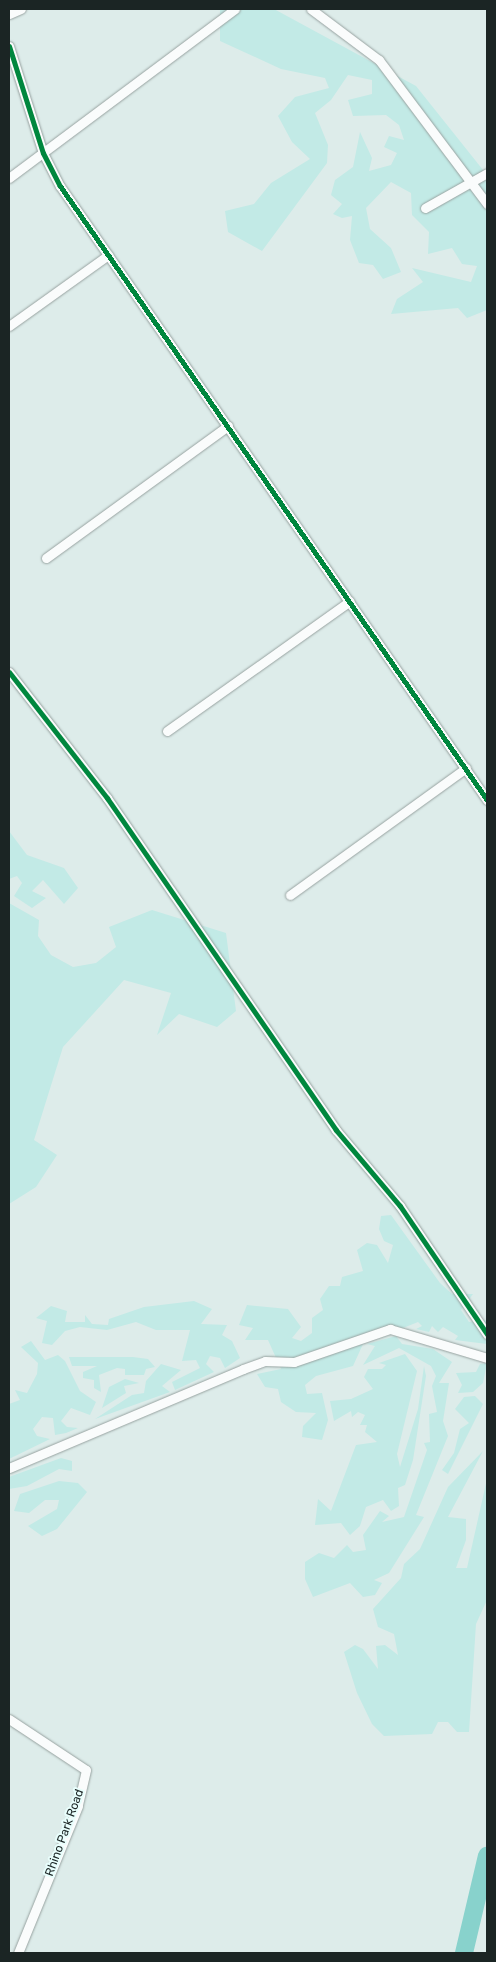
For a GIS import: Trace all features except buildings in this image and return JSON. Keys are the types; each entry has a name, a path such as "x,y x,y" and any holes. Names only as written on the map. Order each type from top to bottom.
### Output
{"street":[{"path":"9,14 21,9"},
{"path":"9,178 235,9"},
{"path":"311,9 379,60 487,204"},
{"path":"9,46 43,153 60,186 487,800"},
{"path":"425,208 487,173"},
{"path":"9,326 108,255"},
{"path":"46,558 228,426"},
{"path":"167,731 350,601"},
{"path":"9,672 107,798 336,1130 400,1206 487,1334"},
{"path":"290,895 466,768"},
{"path":"9,1468 243,1368 265,1361 294,1362 390,1329 487,1358"},
{"name":"Rhino Park Road","path":"9,1719 86,1770 78,1806 18,1953"}],"shaded area":[{"path":"220,9 274,9 416,86 487,175 487,310 467,318 458,308 391,314 397,299 423,282 412,268 471,282 477,266 462,264 452,248 428,254 429,232 412,215 411,193 391,182 366,208 370,229 391,248 401,272 383,279 373,265 359,263 350,240 352,216 342,218 333,214 342,204 331,195 335,180 353,167 360,132 372,158 369,171 391,165 397,153 384,147 389,136 404,140 399,125 386,115 353,116 348,100 372,94 372,80 348,75 331,100 315,113 328,145 327,163 262,251 228,232 225,211 254,204 271,183 310,159 292,142 278,116 295,97 329,88 325,78 281,69 220,41"},
{"path":"9,831 27,855 64,868 78,888 64,904 43,880 32,891 46,898 32,908 14,896 22,883 17,876 9,879"},
{"path":"9,903 39,920 38,936 51,955 73,967 96,963 116,947 109,927 152,910 226,933 236,1011 217,1027 179,1014 157,1035 171,993 124,980 63,1047 34,1140 57,1155 36,1187 9,1204"},
{"path":"391,1215 440,1283 452,1294 473,1294 461,1310 469,1322 487,1320 487,1344 455,1340 458,1336 443,1327 438,1332 432,1326 429,1332 416,1329 422,1326 418,1322 363,1344 353,1366 316,1376 305,1385 307,1394 322,1393 328,1420 322,1440 302,1437 303,1426 316,1413 296,1412 281,1402 278,1389 265,1387 257,1374 281,1369 268,1340 245,1340 253,1328 239,1325 247,1305 288,1309 301,1327 292,1338 301,1341 312,1333 312,1318 323,1310 320,1299 329,1286 340,1286 342,1277 363,1271 357,1250 367,1243 377,1245 388,1263 393,1245 384,1241 379,1229 381,1216"},
{"path":"194,1301 212,1309 201,1324 227,1325 222,1335 232,1341 240,1358 225,1368 220,1358 210,1356 206,1364 214,1372 175,1390 172,1382 200,1368 196,1360 182,1361 190,1330 156,1330 136,1322 107,1330 80,1327 65,1331 52,1345 42,1343 47,1321 36,1318 51,1306 67,1311 65,1322 85,1322 85,1315 92,1324 108,1325 109,1319 144,1307"},
{"path":"396,1336 402,1344 433,1349 452,1362 439,1383 449,1383 443,1421 448,1436 416,1515 424,1517 389,1573 374,1580 382,1583 375,1595 363,1597 350,1583 313,1597 305,1579 305,1562 319,1553 334,1558 347,1545 353,1552 366,1550 363,1535 380,1511 389,1516 382,1522 404,1517 427,1450 424,1443 430,1442 429,1414 437,1412 432,1386 436,1376 431,1366 399,1348 363,1365 375,1346 367,1344"},
{"path":"31,1341 45,1360 58,1355 65,1361 80,1391 96,1402 90,1415 71,1408 61,1421 67,1427 78,1428 66,1433 55,1435 53,1418 42,1417 33,1429 37,1436 50,1439 9,1459 9,1404 20,1400 15,1390 27,1393 37,1374 38,1363 21,1347"},
{"path":"405,1354 417,1371 397,1454 400,1467 418,1409 424,1366 426,1376 413,1460 405,1485 398,1488 399,1506 391,1511 383,1500 366,1507 360,1526 350,1535 341,1523 315,1525 318,1499 331,1511 356,1445 377,1442 365,1432 367,1425 360,1425 365,1415 358,1412 352,1417 351,1411 334,1421 330,1401 351,1399 373,1389 364,1377 368,1369 382,1369 386,1365 379,1363"},
{"path":"69,1357 133,1357 148,1359 155,1367 146,1369 144,1375 125,1375 125,1369 117,1368 99,1375 101,1392 94,1388 94,1380 83,1378 83,1372 97,1366 72,1366"},
{"path":"487,1363 483,1383 473,1392 458,1393 462,1385 456,1373 476,1372 480,1364"},
{"path":"161,1364 181,1370 162,1386 170,1392 95,1419 132,1395 144,1393 146,1381"},
{"path":"125,1379 139,1383 124,1386 126,1393 102,1408 109,1387"},
{"path":"475,1396 483,1404 448,1474 442,1470 454,1453 460,1429 469,1423 455,1409 464,1397"},
{"path":"483,1451 448,1517 466,1519 466,1540 456,1568 467,1568 487,1479 487,1600 476,1624 469,1732 457,1732 448,1722 438,1722 432,1734 384,1736 372,1724 357,1693 344,1652 355,1645 363,1649 378,1669 376,1646 385,1645 398,1655 394,1634 378,1627 373,1609 401,1578 404,1564 420,1549 448,1487"},
{"path":"61,1458 72,1461 72,1471 59,1469 27,1486 9,1489 9,1477"},
{"path":"59,1481 78,1483 87,1492 57,1529 42,1536 28,1526 57,1509 59,1500 45,1500 29,1513 14,1511 20,1494"}],"waterway":[{"path":"464,1953 487,1856"}],"cycle path":[{"path":"9,46 43,153 60,186 487,800"},
{"path":"9,672 107,798 336,1130 400,1206 487,1334"}]}
